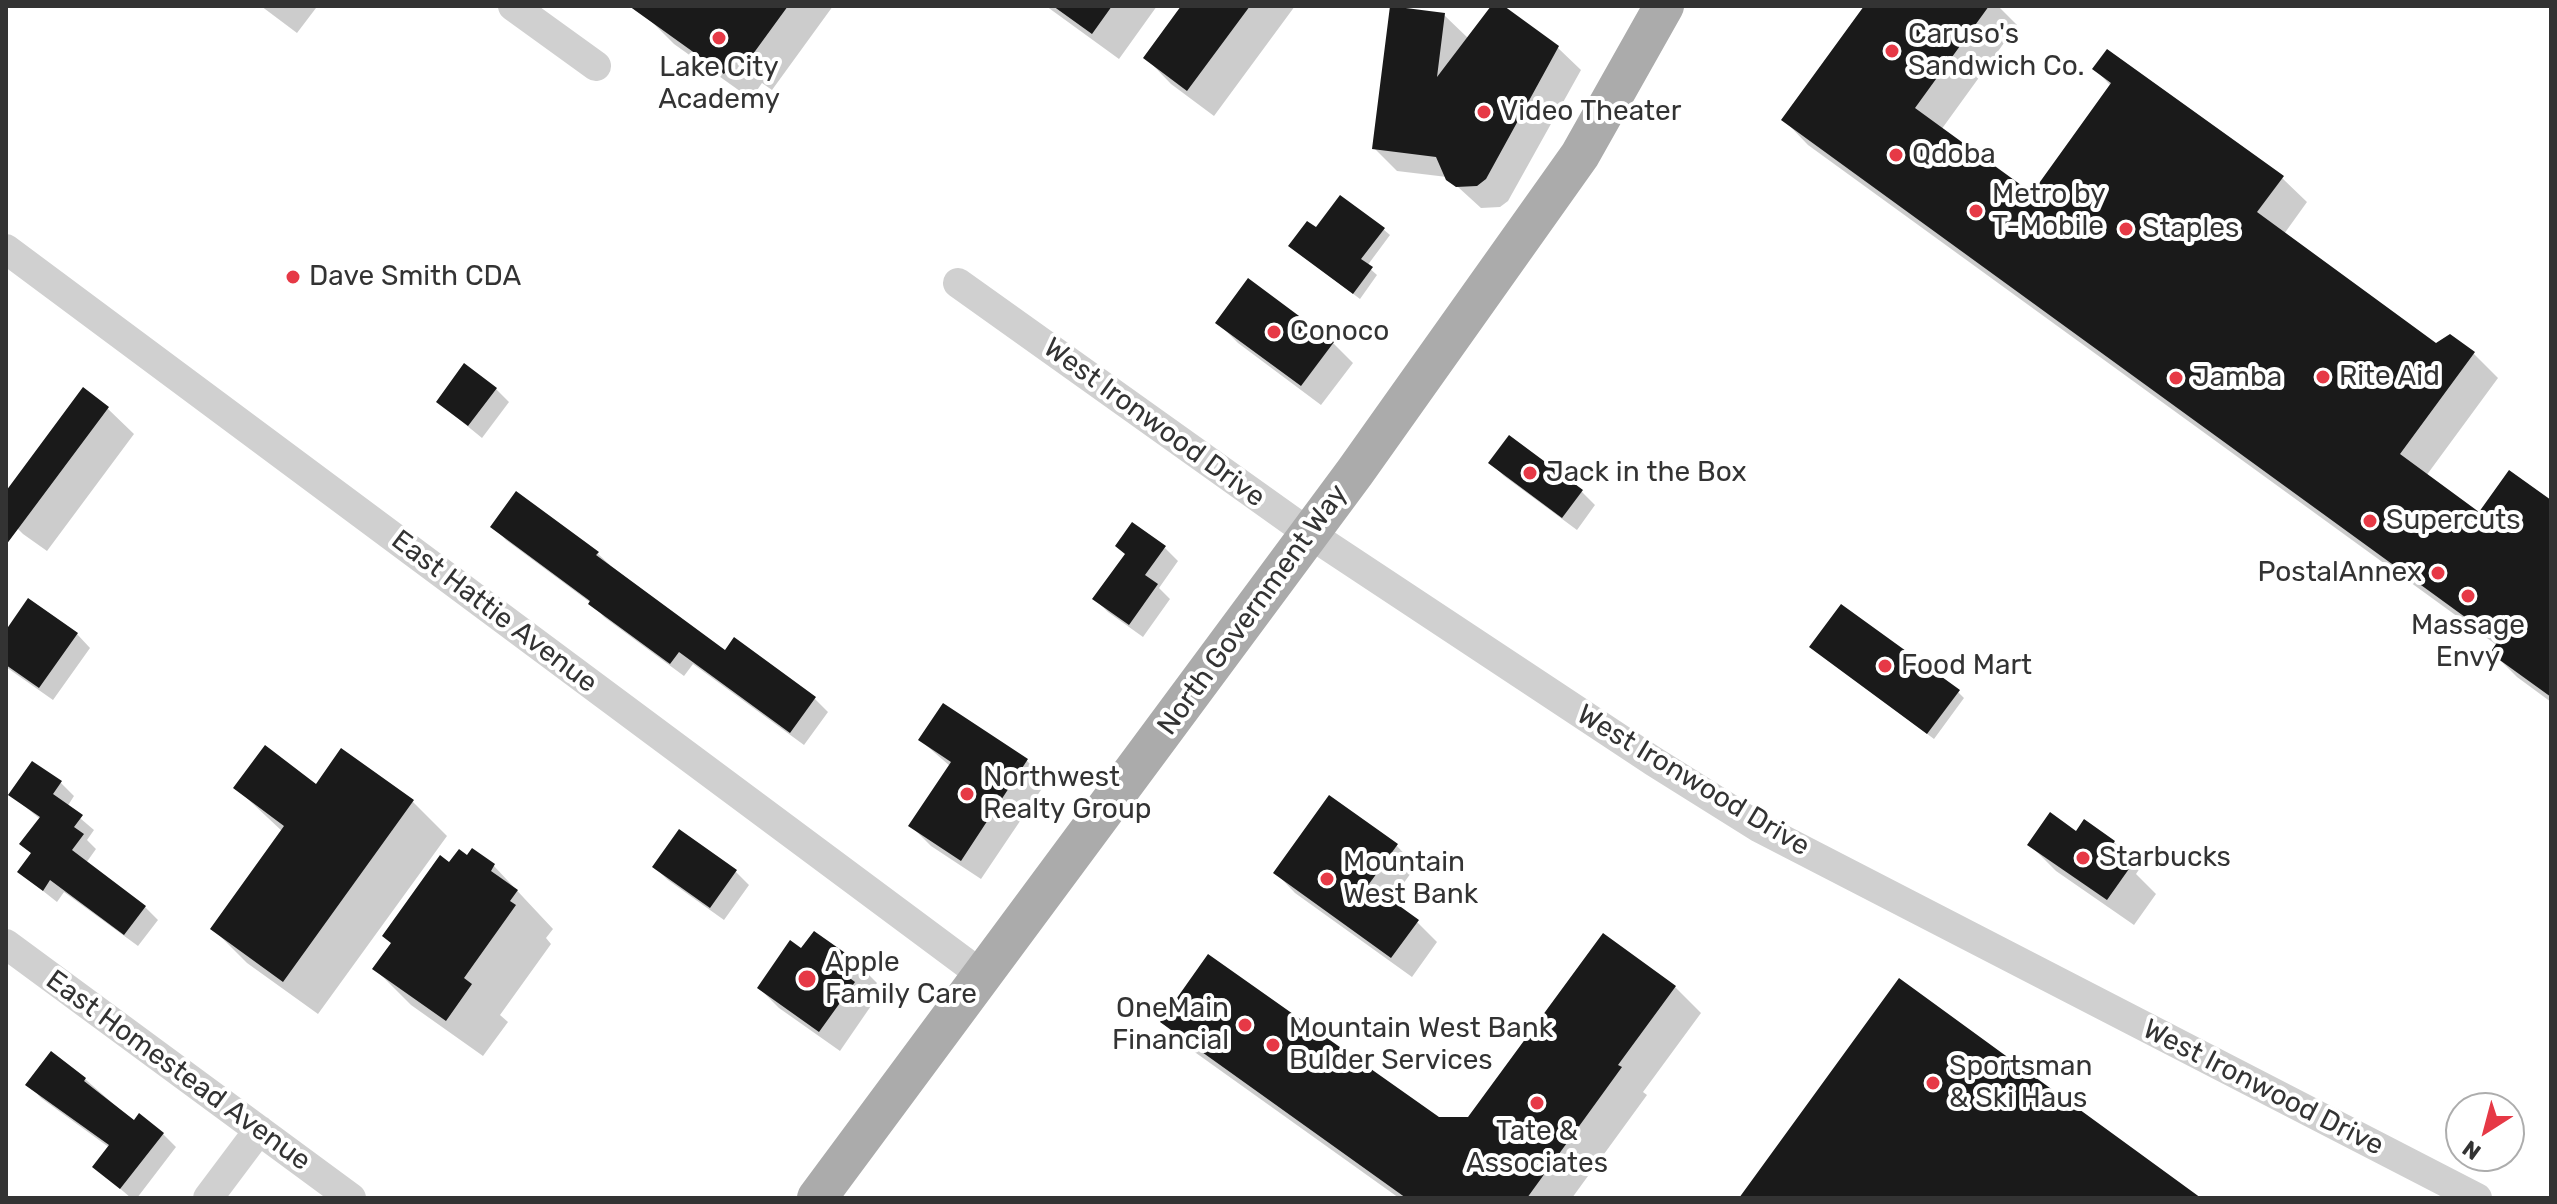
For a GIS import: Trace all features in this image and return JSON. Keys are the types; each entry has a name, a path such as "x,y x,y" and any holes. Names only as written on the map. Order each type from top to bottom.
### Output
{"main road":[{"name":"North Government Way","path":"817,1198 1310,534 1580,155 1664,6"}],"street":[{"path":"513,6 596,66"},
{"name":"East Hattie Avenue","path":"6,249 982,975"},
{"name":"West Ironwood Drive","path":"958,283 1310,534 1653,761 1760,828 2477,1198"},
{"name":"East Homestead Avenue","path":"6,944 351,1198"},
{"path":"208,1198 259,1130"}],"building":[{"name":"Lake City Academy","path":"629,6 788,6 745,65 735,58 724,74"},
{"path":"1053,6 1112,6 1092,34"},
{"path":"1181,6 1250,6 1187,91 1143,58"},
{"path":"1390,6 1445,13 1437,77 1491,6 1504,6 1559,46 1486,179 1477,186 1456,187 1446,180 1436,157 1372,149"},
{"path":"1864,6 1989,6 1915,108 2032,193 2111,83 2092,69 2107,49 2284,176 2257,212 2436,343 2450,334 2475,352 2400,454 2479,512 2509,470 2551,500 2551,697 2490,653 2498,641 1781,120"},
{"name":"Conoco","path":"1340,195 1385,228 1361,259 1373,267 1353,294 1288,246 1307,221 1316,227"},
{"name":"Conoco","path":"1248,278 1334,342 1301,386 1215,323"},
{"path":"464,363 497,388 468,426 436,402"},
{"path":"83,387 109,407 6,545 6,491"},
{"name":"Jack in the Box","path":"1509,435 1583,490 1562,518 1488,463"},
{"path":"516,491 599,552 596,555 725,650 734,637 816,697 790,733 679,652 670,664 490,527"},
{"path":"1132,522 1166,546 1145,575 1158,584 1129,625 1092,599 1125,554 1115,546"},
{"path":"28,598 78,633 39,688 6,665 6,630"},
{"path":"1841,604 1960,690 1927,734 1809,647"},
{"name":"Northwest Realty Group","path":"943,703 1028,759 961,861 908,826 951,762 918,740"},
{"path":"265,745 316,784 341,748 414,800 283,982 210,929 284,826 233,788"},
{"path":"32,761 62,781 53,794 83,815 74,827 84,834 72,850 146,906 124,935 50,880 43,891 17,872 31,853 19,844 40,817 8,795"},
{"name":"Mountain West Bank","path":"1329,795 1398,844 1369,884 1419,920 1391,958 1273,873"},
{"name":"Starbucks","path":"2050,812 2076,831 2084,819 2115,841 2108,851 2131,866 2107,900 2027,845"},
{"path":"679,829 737,870 710,908 652,867"},
{"path":"472,848 495,864 491,871 518,890 510,901 516,905 464,978 472,984 446,1021 372,969 391,943 382,936 440,855 449,862 459,849 467,855"},
{"name":"Apple Family Care","path":"814,931 858,962 847,976 855,982 819,1032 757,988 790,940 801,948"},
{"path":"1603,933 1676,986 1527,1198 1406,1198 1160,1022 1208,954 1439,1117 1468,1117"},
{"name":"Sportsman & Ski Haus","path":"1899,978 2201,1198 1739,1198"},
{"path":"51,1051 134,1120 139,1113 164,1133 120,1189 92,1167 109,1145 25,1085"}],"place":[{"name":"Lake City Academy","path":"719,38"},
{"name":"Caruso's Sandwich Co.","path":"1892,51"},
{"name":"Video Theater","path":"1484,112"},
{"name":"Qdoba","path":"1896,155"},
{"name":"Metro by T-Mobile","path":"1976,211"},
{"name":"Staples","path":"2126,229"},
{"name":"Dave Smith CDA","path":"293,277"},
{"name":"Conoco","path":"1274,332"},
{"name":"Rite Aid","path":"2323,377"},
{"name":"Jamba","path":"2176,378"},
{"name":"Jack in the Box","path":"1530,473"},
{"name":"Supercuts","path":"2370,521"},
{"name":"PostalAnnex","path":"2438,573"},
{"name":"Massage Envy","path":"2468,596"},
{"name":"Food Mart","path":"1885,666"},
{"name":"Northwest Realty Group","path":"967,794"},
{"name":"Starbucks","path":"2083,858"},
{"name":"Mountain West Bank","path":"1327,879"},
{"name":"Apple Family Care","path":"807,979"},
{"name":"OneMain Financial","path":"1245,1025"},
{"name":"Mountain West Bank Bulder Services","path":"1273,1045"},
{"name":"Sportsman & Ski Haus","path":"1933,1083"},
{"name":"Tate & Associates","path":"1537,1103"}]}
